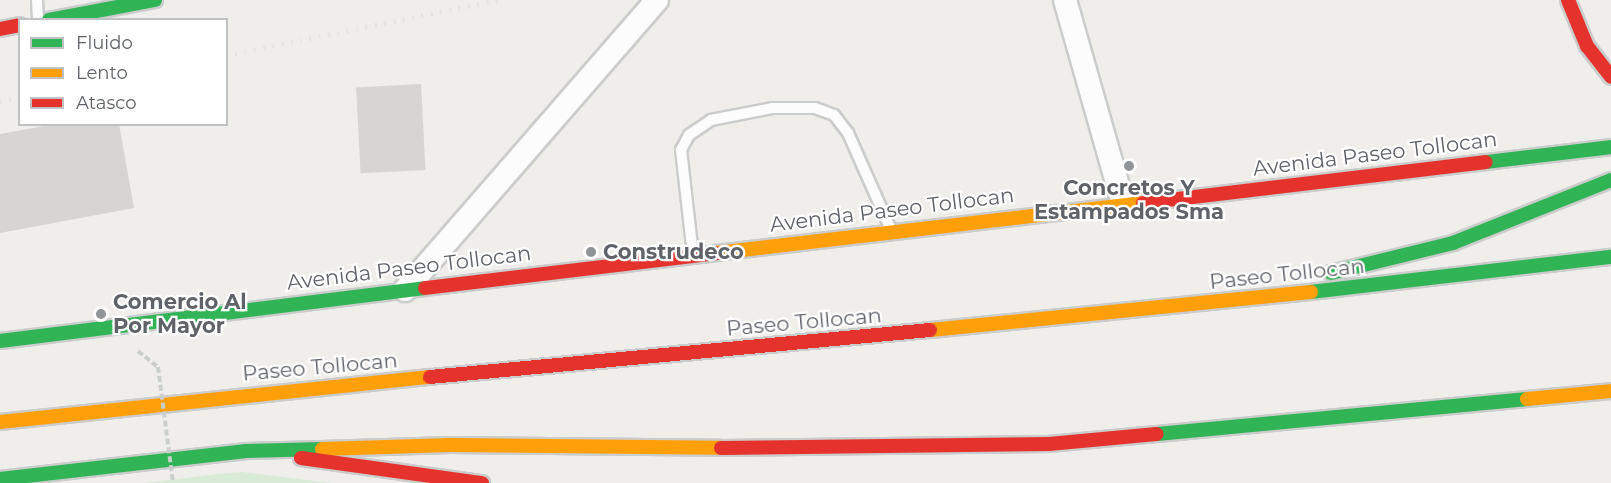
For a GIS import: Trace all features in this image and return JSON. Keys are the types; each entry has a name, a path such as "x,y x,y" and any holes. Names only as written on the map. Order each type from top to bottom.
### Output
{"main road":[{"path":"55,16 155,0"},
{"path":"1568,0 1587,46 1611,77"},
{"path":"0,29 18,25"},
{"name":"Avenida Paseo Tollocan","path":"0,342 891,231 1611,147"},
{"path":"1229,302 1453,243 1611,180"},
{"name":"Paseo Tollocan","path":"0,422 246,394 1229,302 1611,257"},
{"path":"0,479 246,451 450,445 699,448 1049,444 1611,391"},
{"path":"246,451 482,483"}],"street":[{"path":"405,290 657,0"},
{"path":"1065,0 1123,204"}],"lane":[{"path":"37,0 38,18"},
{"path":"693,255 681,150 689,135 711,120 772,108 815,108 834,115 848,133 891,231"}],"path":[{"path":"159,367 173,483"}],"green space":[{"path":"242,472 331,483 145,483 218,474"}],"building":[{"path":"421,84 426,170 361,173 356,87"},
{"path":"44,126 119,126 134,208 0,233 0,134"}],"railway":[{"path":"228,55 500,0"},
{"path":"0,101 18,97"}],"traffic: fast":[{"path":"60,18 155,0"},
{"path":"1486,162 1611,147"},
{"path":"1331,273 1453,243 1611,180"},
{"path":"1311,292 1611,257"},
{"path":"0,341 425,288"},
{"path":"1157,434 1527,399"},
{"path":"0,479 246,451 322,449"}],"traffic: slow":[{"path":"717,253 1143,203"},
{"path":"930,330 1311,292"},
{"path":"0,422 430,377"},
{"path":"1527,399 1611,391"},
{"path":"322,449 450,445 721,448"}],"traffic: jam":[{"path":"1568,0 1587,46 1611,77"},
{"path":"0,29 18,25"},
{"path":"1143,203 1486,162"},
{"path":"425,288 717,253"},
{"path":"430,377 930,330"},
{"path":"721,448 1049,444 1157,434"},
{"path":"301,458 482,483"}],"place":[{"name":"Concretos Y Estampados Sma","path":"1129,166"},
{"name":"Construdeco","path":"591,252"},
{"name":"Comercio Al Por Mayor","path":"101,314"}]}
